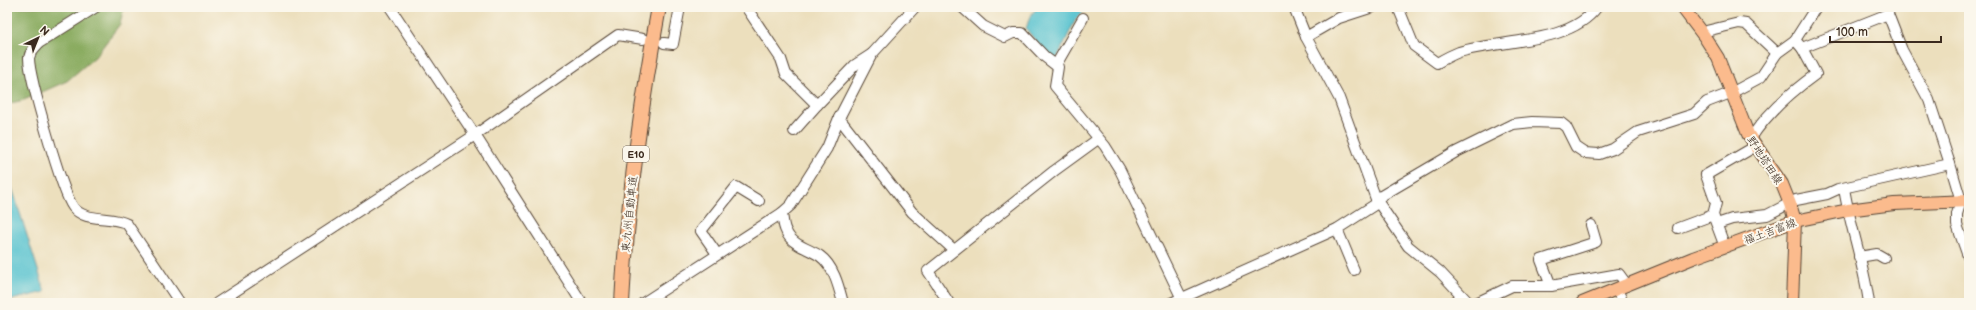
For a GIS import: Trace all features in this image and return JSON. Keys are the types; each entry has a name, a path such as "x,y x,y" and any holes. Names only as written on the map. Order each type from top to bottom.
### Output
{"highway":[{"name":"東九州自動車道","path":"622,303 635,161 659,7"}],"main road":[{"name":"野地塔田線","path":"1682,7 1702,32 1718,58 1753,142 1782,184 1790,204 1795,221 1792,303"},
{"name":"福土吉富線","path":"1582,303 1795,221 1848,210 1894,204 1965,201"}],"street":[{"path":"96,7 39,43 31,51 29,65 43,119 65,189 74,207 86,215 119,220 127,224 180,303"},
{"path":"390,7 475,135 582,303"},
{"path":"664,43 673,44 680,7"},
{"path":"746,7 781,59 786,74 817,104"},
{"path":"643,303 782,213 791,205 827,148 839,118 872,54 914,7"},
{"path":"962,7 983,26 1004,37 1013,33 1022,33 1045,57 1058,67 1055,86 1105,146 1120,170 1183,301"},
{"path":"1294,7 1306,37 1339,98 1377,201 1408,246 1440,272 1466,299 1453,303"},
{"path":"1306,37 1339,18 1374,7"},
{"path":"1398,7 1414,46 1436,63 1460,52 1547,36 1578,24 1590,17 1598,7"},
{"path":"1799,44 1816,7"},
{"path":"1171,303 1183,301 1336,229 1377,201 1456,152 1514,124 1532,122 1561,123 1566,127 1576,147 1585,153 1599,154 1612,149 1638,132 1694,114 1708,102 1733,92 1761,77 1777,53 1889,10 1902,50 1929,100 1950,164 1965,201 1957,214 1957,225 1969,259"},
{"path":"1056,65 1083,18"},
{"path":"1702,32 1739,23 1746,24 1777,53"},
{"path":"217,303 475,135 618,35 643,39"},
{"path":"1725,247 1715,220 1716,203 1706,175 1753,142 1763,120 1782,103 1786,96 1816,74 1799,44"},
{"path":"794,131 854,65 872,54"},
{"path":"839,118 912,212 954,250"},
{"path":"949,303 928,271 1054,171 1098,139"},
{"path":"1678,228 1715,220 1767,215 1796,200 1827,194 1844,188 1950,164"},
{"path":"717,254 701,231 736,187 759,201"},
{"path":"1844,188 1859,257 1866,279 1869,303"},
{"path":"782,213 786,233 802,246 821,257 836,279 844,303"},
{"path":"1551,286 1541,260 1596,242 1591,225"},
{"path":"1336,229 1354,270"},
{"path":"1859,257 1877,254 1884,258"},
{"path":"1476,303 1512,286 1551,286 1619,274 1623,303"}],"green space":[{"path":"7,7 124,7 120,24 95,57 67,81 24,100 7,104"}],"water":[{"path":"1038,7 1088,7 1076,19 1057,58 1055,59 1040,46 1026,29 1030,16"},
{"path":"7,172 45,292 7,301"}]}
